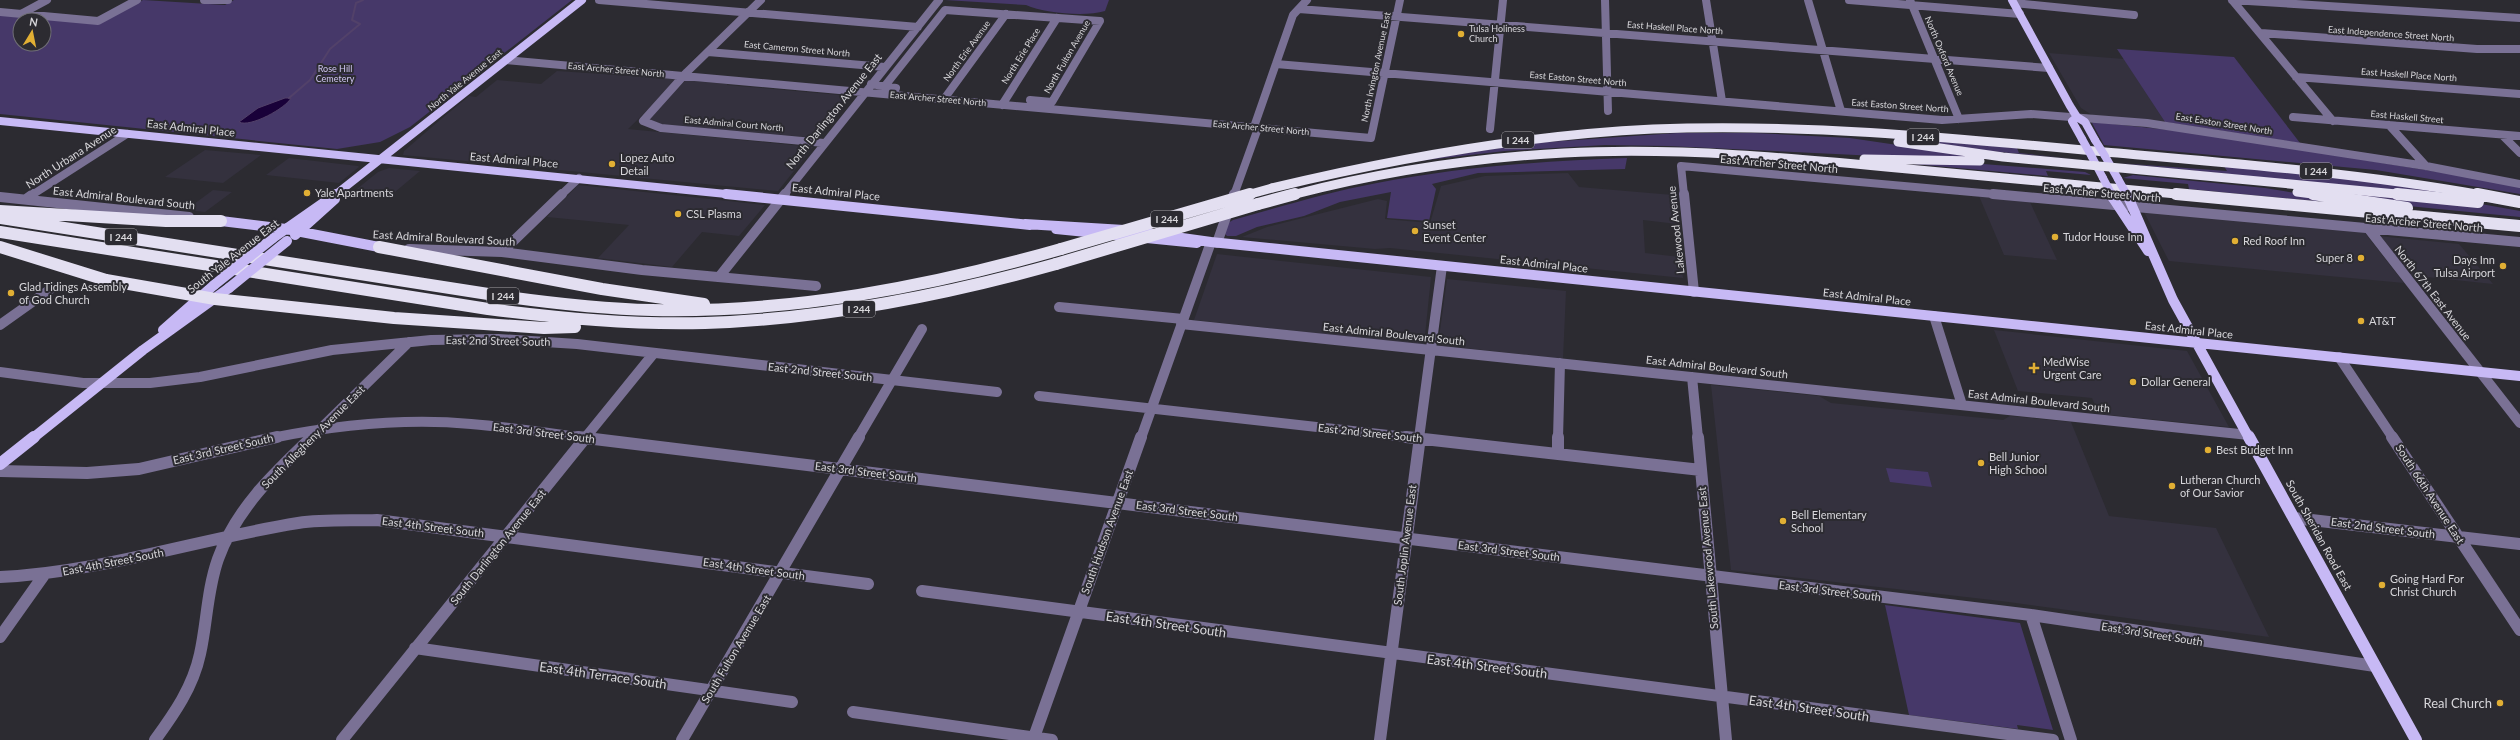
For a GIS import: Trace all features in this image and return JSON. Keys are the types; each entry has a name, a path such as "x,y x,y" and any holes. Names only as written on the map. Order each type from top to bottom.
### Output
{"highway":[{"path":"1768,128 1862,137 2003,157 2098,168 2114,173 2266,187 2520,226"},
{"name":"I 244","path":"0,218 562,304 643,310 735,309 802,304 893,291 961,277 1272,188 1390,161 1502,142 1622,131 1768,128 1890,134 2305,170 2411,183 2520,202"},
{"name":"I 244","path":"0,232 545,317 657,324 774,320 841,312 955,291 1056,264 1258,204 1372,177 1450,164 1523,156 1659,152 1805,160 2520,226"},
{"path":"1805,160 1870,158 1978,160 2098,168"},
{"path":"2114,173 2438,197 2520,209"},
{"path":"0,210 38,211 184,222 221,221"},
{"path":"0,247 106,280 215,299 354,314 544,328 657,324"},
{"path":"379,247 602,289 735,309"}],"main road":[{"name":"North Yale Avenue East","path":"361,175 582,0"},
{"path":"2013,2 2077,117 2085,122 2131,203 2152,256"},
{"path":"2077,117 2072,121 2115,202 2134,233 2152,256"},
{"name":"East Admiral Place","path":"0,121 380,160 780,198 1025,224 1069,232 1127,238 1190,244 1214,242 2520,376"},
{"name":"South Yale Avenue East","path":"0,464 143,350 215,299 288,241 361,175"},
{"name":"South Yale Avenue East","path":"143,350 214,285 273,238 344,189"},
{"name":"East Admiral Boulevard South","path":"221,221 286,229 379,247"},
{"name":"South Sheridan Road East","path":"2152,256 2198,343 2416,740"}],"street":[{"path":"25,12 47,0"},
{"path":"52,17 98,21 137,0"},
{"path":"204,0 226,1"},
{"path":"599,0 918,27"},
{"path":"684,76 761,0"},
{"name":"North Darlington Avenue East","path":"719,277 824,142 939,0"},
{"name":"South Hudson Avenue East","path":"1033,739 1182,321 1255,136 1256,127 1293,15 1307,0"},
{"name":"North Irvington Avenue East","path":"1370,138 1400,0"},
{"path":"1490,129 1503,0"},
{"path":"1605,0 1608,111"},
{"path":"1706,0 1722,101"},
{"path":"1808,0 1841,112"},
{"path":"1849,0 1911,2 2020,14"},
{"path":"2232,0 2520,18"},
{"path":"2232,0 2333,121"},
{"name":"North Oxford Avenue","path":"1911,2 1959,120"},
{"path":"2013,2 2101,10 2134,15"},
{"name":"East Haskell Place North","path":"1299,9 2049,68"},
{"path":"884,87 945,10 1057,18"},
{"path":"0,12 12,13"},
{"name":"North Erie Avenue","path":"946,96 1006,14"},
{"name":"North Fulton Avenue","path":"1052,102 1100,21 1057,18"},
{"name":"North Erie Place","path":"1004,102 1057,18"},
{"name":"East Independence Street North","path":"2261,33 2477,49 2520,49"},
{"name":"East Cameron Street North","path":"708,52 885,67"},
{"name":"East Archer Street North","path":"506,60 865,92 946,96"},
{"name":"East Easton Street North","path":"1276,64 1841,112 1959,120 2018,114 2077,117 2188,128 2426,166 2520,184"},
{"name":"East Admiral Court North","path":"684,76 644,118 644,123 666,128 824,142"},
{"name":"East Haskell Place North","path":"2296,77 2520,94"},
{"name":"East Archer Street North","path":"872,84 946,96 1370,138"},
{"name":"East Archer Street North","path":"1004,102 1052,102"},
{"name":"East Haskell Street","path":"2293,117 2520,136"},
{"path":"2389,125 2426,166"},
{"name":"North Urbana Avenue","path":"26,199 127,134"},
{"path":"2502,135 2520,153"},
{"name":"East Archer Street North","path":"1681,166 2131,203 2368,228 2520,242"},
{"name":"Lakewood Avenue","path":"1681,166 1694,292"},
{"path":"502,252 579,178"},
{"name":"East Admiral Boulevard South","path":"0,197 221,221"},
{"name":"North 67th East Avenue","path":"2368,228 2520,423"},
{"name":"East Admiral Boulevard South","path":"379,247 502,252 719,277 816,286"},
{"name":"South Joplin Avenue East","path":"1380,740 1442,266"},
{"path":"0,325 52,288"},
{"name":"East Admiral Boulevard South","path":"1059,307 1431,350 2249,435"},
{"path":"1934,316 1962,405"},
{"name":"South Fulton Avenue East","path":"682,740 922,330"},
{"name":"East 2nd Street South","path":"0,372 83,383 150,383 175,381 332,350 453,339 535,340 997,392"},
{"name":"South Allegheny Avenue East","path":"155,740 179,707 193,677 200,656 213,572 227,537 239,516 265,482 409,342"},
{"name":"South Darlington Avenue East","path":"342,740 654,353"},
{"name":"South 66th Avenue East","path":"2339,357 2520,630"},
{"path":"1558,454 1560,363"},
{"name":"South Lakewood Avenue East","path":"1692,376 1726,740"},
{"name":"East 2nd Street South","path":"1039,396 1701,470"},
{"name":"East 3rd Street South","path":"0,471 65,475 140,469 320,430 380,424 441,422 841,469 2031,615 2285,654 2375,666"},
{"name":"East 2nd Street South","path":"2294,518 2520,544"},
{"name":"East 4th Street South","path":"0,578 44,575 130,560 227,537 300,523 363,520 506,536 868,584"},
{"path":"0,637 44,575"},
{"name":"East 4th Street South","path":"922,591 1391,654 2054,740"},
{"path":"2031,615 2071,740"},
{"name":"East 4th Terrace South","path":"415,648 792,702"},
{"path":"853,712 1033,739 1052,740"}],"shaded area":[{"path":"2049,53 2124,59 2165,122 2092,115 2081,108"},
{"path":"557,71 676,79 671,87 628,129 813,147 778,191 403,155 404,151 469,96 476,97 497,80 541,84"},
{"path":"686,80 851,96 818,138 664,125 648,120 648,117"},
{"path":"285,98 291,98 275,112 259,120 244,123 239,122 258,108"},
{"path":"205,150 261,155 223,183 165,177"},
{"path":"289,158 359,167 339,183 266,175"},
{"path":"389,168 420,171 389,197 352,193 378,172"},
{"path":"1568,173 1579,187 1673,195 1677,224 1643,220 1645,253 1680,257 1683,278 1390,248 1375,249 1242,237 1267,227 1378,199 1387,201 1385,219 1430,223 1441,186 1485,176"},
{"path":"578,185 765,205 739,236 702,232 672,267 598,258 629,225 547,217"},
{"path":"213,190 232,192 205,212 186,210"},
{"path":"1979,196 2029,200 2057,260 2004,255"},
{"path":"2144,212 2354,230 2365,233 2404,283 2169,261"},
{"path":"2378,236 2459,244 2493,284 2408,275"},
{"path":"1217,254 1431,277 1424,345 1194,320"},
{"path":"1447,279 1566,291 1563,359 1438,345"},
{"path":"1994,330 2187,351 2229,427 2099,414 2092,398 2018,391"},
{"path":"1711,385 1819,396 1831,403 2003,420 2010,416 2071,422 2109,516 2216,528 2269,637 2001,601 1731,570"}],"green space":[{"name":"Rose Hill Cemetery","path":"143,0 225,5 234,0 572,0 410,127 380,142 337,149 0,114 0,14 12,15 12,52 52,52 52,19 101,23"},
{"path":"945,0 1109,0 1105,11 1076,14 1054,12 1026,5"},
{"path":"2117,49 2234,57 2300,143 2165,122"},
{"path":"2092,123 2198,133 2481,179 2520,186 2520,194 2376,170 2104,145"},
{"path":"1677,133 1754,133 1850,138 1992,159 1877,156 1668,146 1605,145 1505,151 1401,163 1533,143"},
{"path":"1885,137 2017,148 2019,153 2084,160 1948,147"},
{"path":"1627,158 1625,169 1478,173 1432,184 1436,189 1429,221 1387,218 1391,192 1340,202 1304,216 1257,227 1236,236 1227,236 1225,234 1228,223 1233,220 1322,195 1408,177 1502,166"},
{"path":"1890,162 1983,164 2085,172 2091,175 2046,171 2048,176"},
{"path":"2118,163 2227,171 2224,166 2337,177 2417,188 2517,206 2453,197"},
{"path":"2133,175 2265,188 2379,207 2189,189 2188,184 2123,178"},
{"path":"2266,184 2481,204 2520,211 2520,217 2398,205"},
{"path":"1886,468 1928,472 1932,487 1890,482"},
{"path":"1885,605 2020,623 2053,730 2017,725 2018,729 1909,715"}],"waterway":[{"path":"289,98 310,80 330,49 360,24 352,20 356,3 363,0"}],"place":[{"name":"Tulsa Holiness Church","path":"1461,34"},
{"name":"Lopez Auto Detail","path":"612,164"},
{"name":"Yale Apartments","path":"307,193"},
{"name":"CSL Plasma","path":"678,214"},
{"name":"Sunset Event Center","path":"1415,231"},
{"name":"Tudor House Inn","path":"2055,237"},
{"name":"Red Roof Inn","path":"2235,241"},
{"name":"Super 8","path":"2361,258"},
{"name":"Days Inn Tulsa Airport","path":"2503,266"},
{"name":"Glad Tidings Assembly of God Church","path":"11,293"},
{"name":"AT&T","path":"2361,321"},
{"name":"MedWise Urgent Care","path":"2034,368"},
{"name":"Dollar General","path":"2133,382"},
{"name":"Best Budget Inn","path":"2208,450"},
{"name":"Bell Junior High School","path":"1981,463"},
{"name":"Lutheran Church of Our Savior","path":"2172,486"},
{"name":"Bell Elementary School","path":"1783,521"},
{"name":"Going Hard For Christ Church","path":"2382,585"},
{"name":"Real Church","path":"2500,703"}]}
